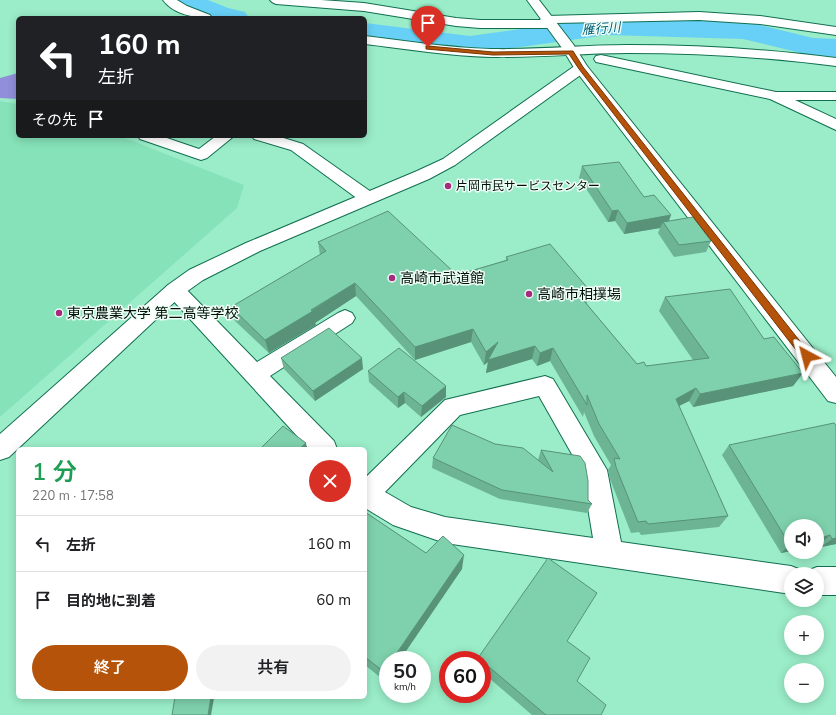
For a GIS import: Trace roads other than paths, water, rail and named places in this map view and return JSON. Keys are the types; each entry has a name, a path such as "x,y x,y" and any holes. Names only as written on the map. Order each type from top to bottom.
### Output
{"street":[{"path":"169,0 183,9 201,16"},
{"path":"276,0 364,7 456,22 480,24 550,24 698,12 836,31"},
{"path":"533,0 570,50 581,68 836,394"},
{"path":"619,6 625,19"},
{"path":"367,40 468,52 493,53 626,49 722,51 769,53 836,62"},
{"path":"570,50 774,96 836,125"},
{"path":"0,449 175,290 196,275 253,247 449,162 581,68"},
{"path":"774,96 836,96"},
{"path":"152,138 201,155 223,138"},
{"path":"266,138 297,148 368,198"},
{"path":"175,290 323,447"},
{"path":"255,374 345,318"},
{"path":"367,491 453,407 545,385 594,470 610,554"},
{"path":"367,493 386,508 412,521 445,530 784,579"},
{"path":"824,581 836,581"}],"waterway":[{"name":"雁行川","path":"185,0 222,16"},
{"name":"雁行川","path":"367,32 470,45 607,26 743,30 813,47 836,48"}],"place":[{"name":"片岡市民サービスセンター","path":"448,186"},
{"name":"高崎市武道館","path":"392,278"},
{"name":"高崎市相撲場","path":"529,294"},
{"name":"東京農業大学 第二高等学校","path":"59,313"}]}
